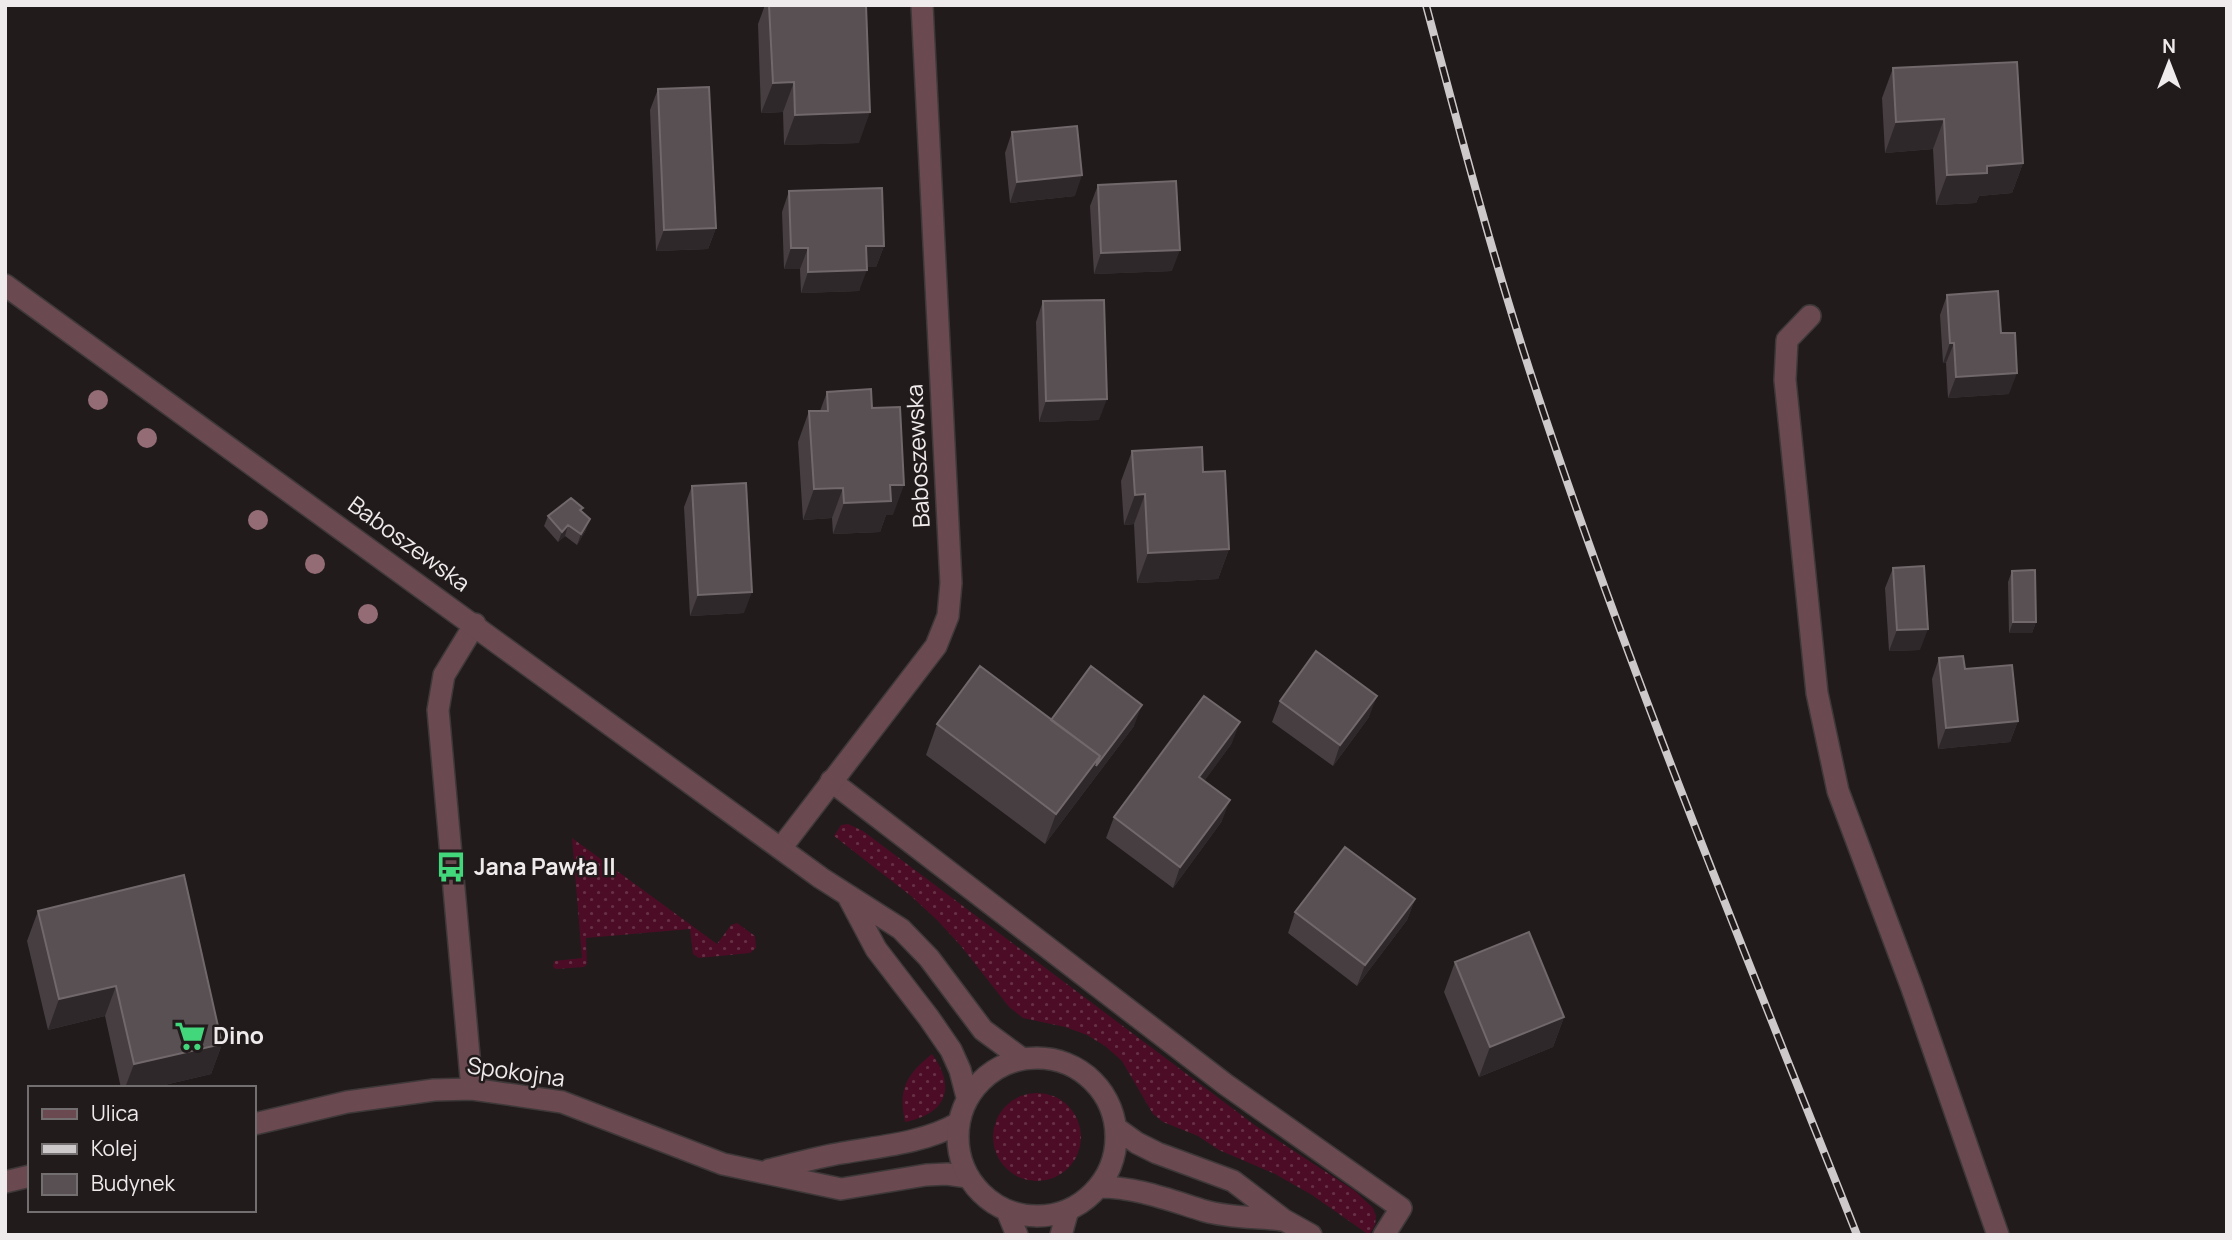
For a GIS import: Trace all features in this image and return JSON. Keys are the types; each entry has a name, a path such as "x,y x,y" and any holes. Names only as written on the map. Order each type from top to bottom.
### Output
{"street":[{"name":"Baboszewska","path":"780,848 936,646 948,617 951,583 922,5"},
{"name":"Baboszewska","path":"5,285 849,898 901,929 929,958 983,1030 1021,1058"},
{"path":"1810,316 1787,340 1785,380 1820,705 1838,791 1912,988 1998,1235"},
{"path":"472,1089 438,710 443,675 475,625"},
{"path":"831,781 1225,1084 1401,1208 1384,1235"},
{"name":"Baboszewska","path":"849,898 876,949 951,1050 967,1097"},
{"path":"1043,1057 1065,1062 1084,1072 1100,1088 1111,1107 1116,1129 1110,1170 1098,1187 1085,1201 1068,1210 1048,1215 1027,1216 991,1203 968,1177 957,1146 957,1124 967,1097 981,1079 999,1066 1021,1058 1043,1057"},
{"name":"Spokojna","path":"256,1124 347,1102 434,1090 472,1089 562,1102 723,1164 841,1189 926,1175 968,1177"},
{"name":"Spokojna","path":"763,1171 925,1137 957,1124"},
{"path":"1116,1129 1157,1153 1233,1181 1284,1220 1311,1235"},
{"path":"5,1182 28,1176"},
{"path":"1098,1187 1122,1187 1145,1192 1208,1212 1284,1220"},
{"path":"1062,1235 1068,1210"},
{"path":"1007,1211 1017,1235"}],"shaded area":[{"path":"848,824 863,831 1256,1126 1355,1191 1373,1208 1376,1216 1375,1225 1369,1235 1312,1195 1275,1174 1163,1122 1153,1114 1122,1061 1105,1046 1087,1035 1065,1027 1023,1018 1009,1007 937,920 911,896 834,836 841,825"},
{"path":"572,838 717,944 731,925 737,923 755,936 756,948 750,953 699,958 693,954 690,929 586,938 587,964 584,967 556,969 553,967 554,961 582,958"},
{"path":"932,1054 944,1078 943,1098 930,1113 905,1122 903,1100 906,1084 916,1069"},
{"path":"1037,1093 1062,1100 1074,1112 1081,1137 1074,1162 1062,1174 1037,1181 1012,1174 1000,1162 993,1137 1000,1112 1012,1100"}],"building":[{"path":"769,5 866,5 870,112 795,115 794,82 773,83"},
{"path":"2017,62 2023,163 1987,166 1987,173 1947,175 1944,119 1896,122 1893,68"},
{"path":"709,87 716,228 664,230 658,89"},
{"path":"1077,126 1082,175 1017,182 1012,132"},
{"path":"1176,181 1180,250 1101,253 1098,185"},
{"path":"882,188 884,246 866,246 867,270 808,272 808,248 791,248 789,191"},
{"path":"1998,291 2001,333 2015,333 2017,373 1956,377 1954,343 1950,343 1947,295"},
{"path":"1104,300 1107,399 1046,401 1043,301"},
{"path":"871,389 872,408 900,407 904,485 890,485 891,501 844,503 843,488 814,489 809,411 828,411 827,392"},
{"path":"1202,447 1203,472 1225,471 1229,549 1148,553 1145,494 1135,495 1132,451"},
{"path":"746,483 752,592 698,595 692,486"},
{"path":"571,498 583,508 580,510 590,519 581,534 568,525 562,532 548,516"},
{"path":"1924,566 1928,629 1897,630 1893,568"},
{"path":"2035,570 2036,622 2013,622 2012,571"},
{"path":"1316,651 1377,696 1340,745 1280,701"},
{"path":"1963,656 1965,669 2012,665 2018,721 1946,728 1939,658"},
{"path":"980,666 1100,756 1056,814 937,724"},
{"path":"1091,666 1142,705 1096,766 1100,756 1051,720"},
{"path":"1204,696 1240,722 1199,777 1230,800 1180,867 1114,817"},
{"path":"1345,847 1415,899 1365,965 1295,912"},
{"path":"184,875 222,1044 134,1064 116,986 59,999 38,911"},
{"path":"1529,932 1564,1017 1490,1047 1455,962"}],"railway":[{"path":"1426,5 1507,299 1574,502 1651,713 1857,1235"}],"place":[{"name":"Jana Pawła II","path":"451,867"},
{"name":"Dino","path":"190,1036"}]}
